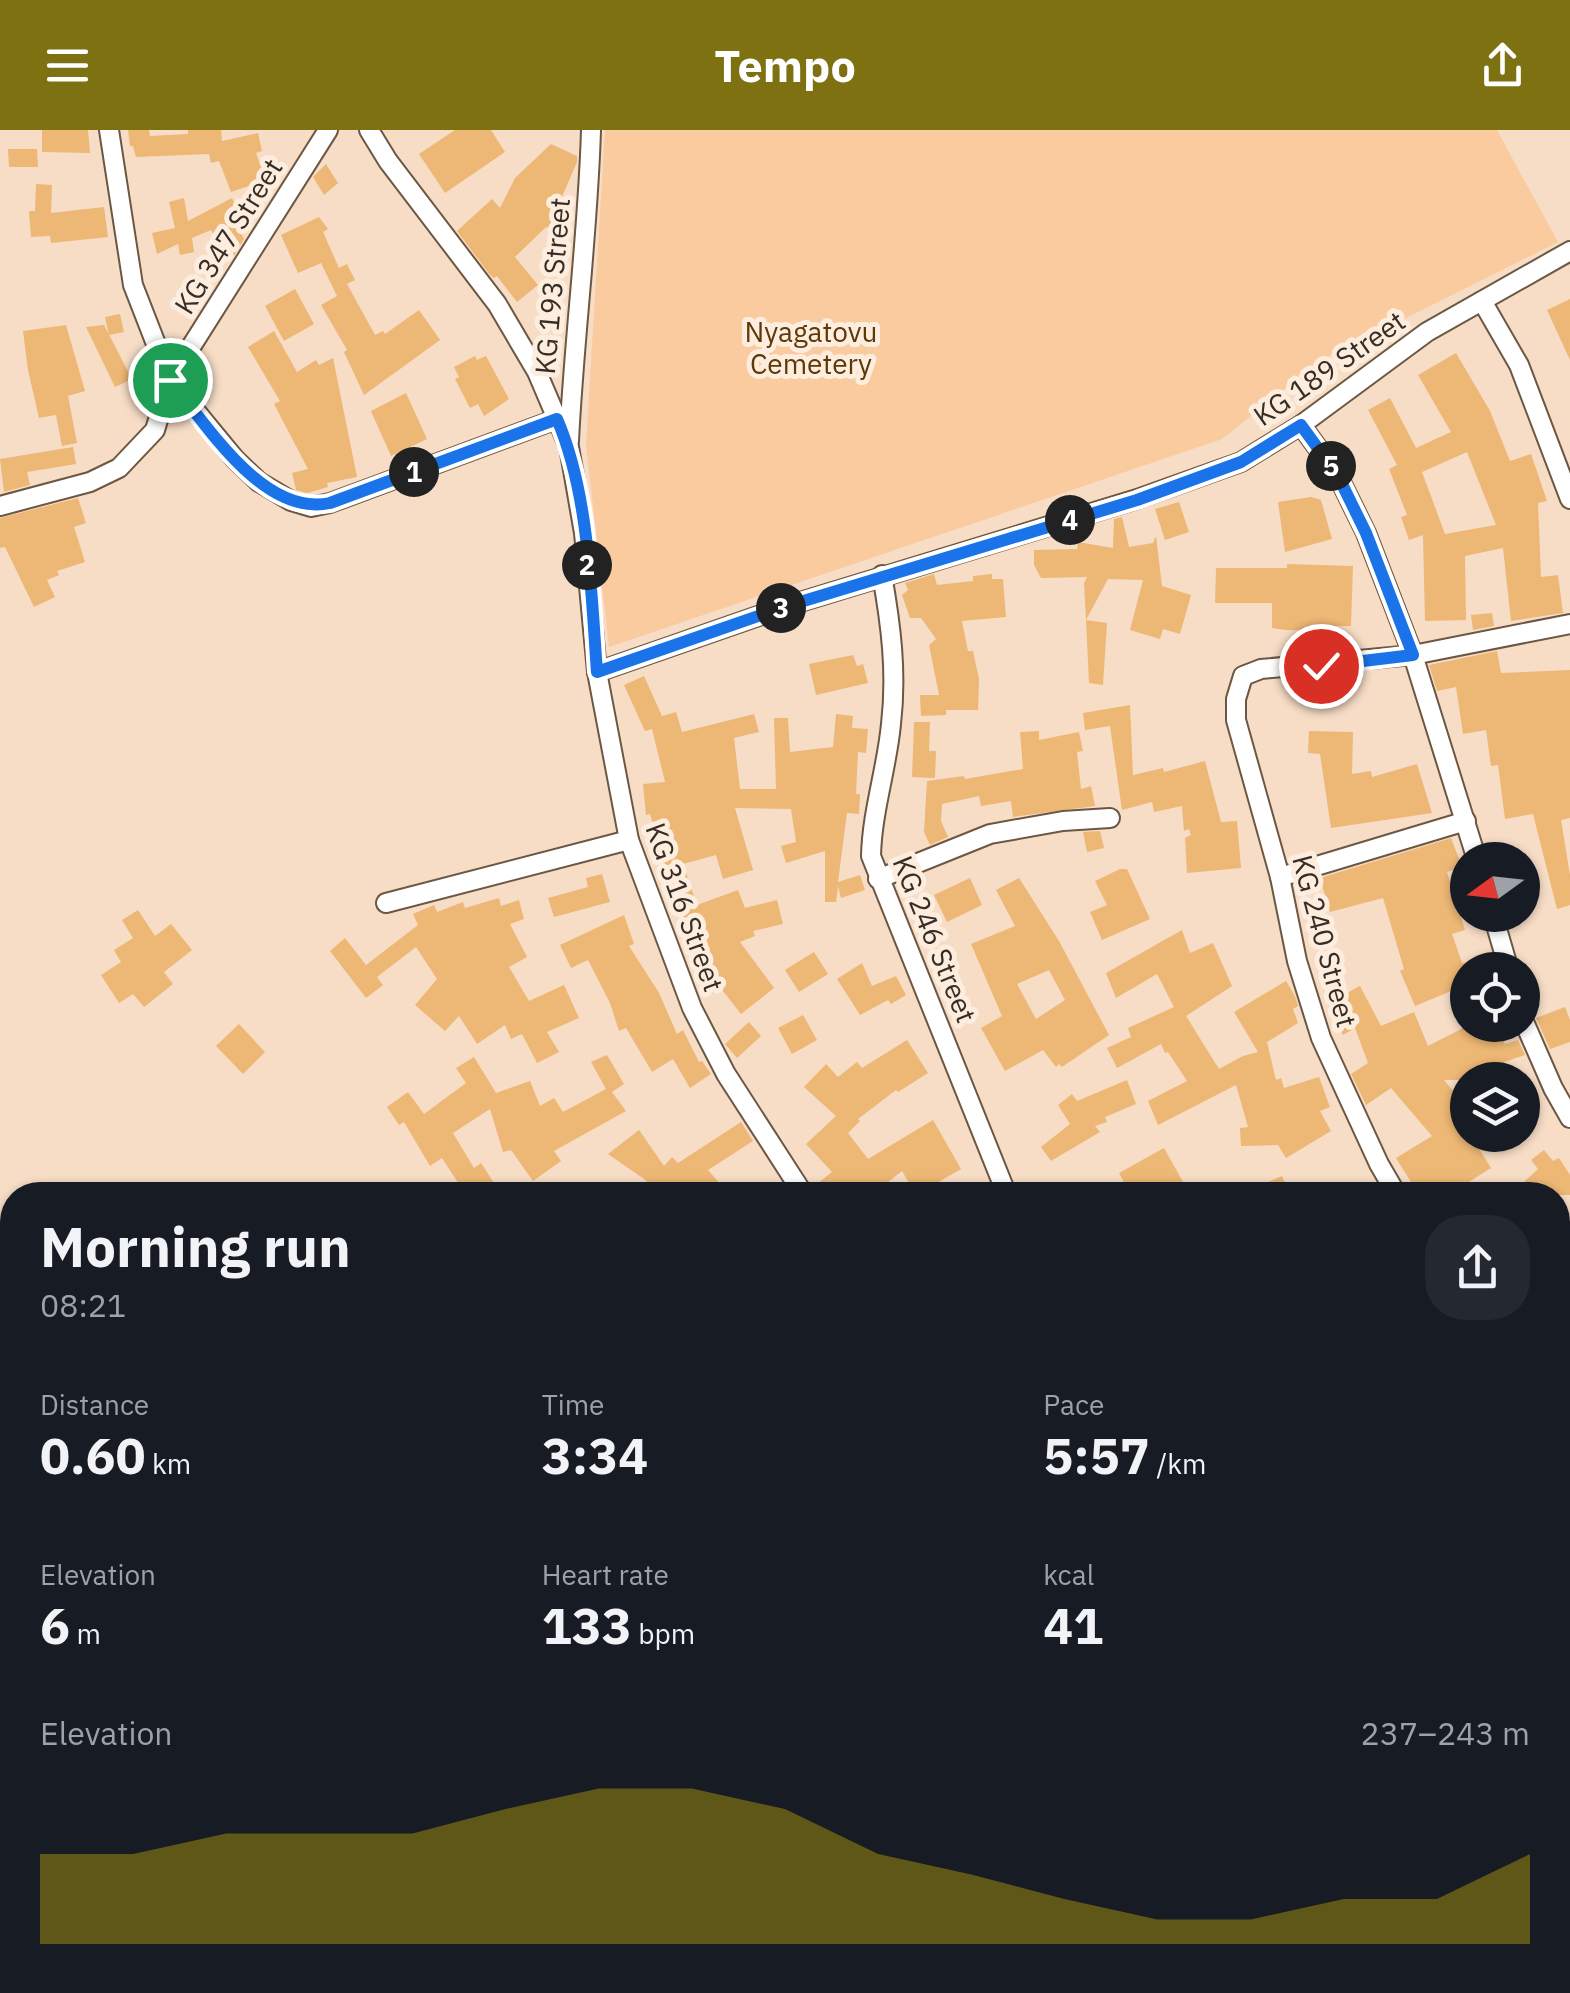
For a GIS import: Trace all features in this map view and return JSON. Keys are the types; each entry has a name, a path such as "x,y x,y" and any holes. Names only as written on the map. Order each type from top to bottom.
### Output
{"street":[{"path":"109,130 133,285 170,380 258,482 291,501 311,507 330,503 557,419"},
{"name":"KG 347 Street","path":"0,506 90,482 119,468 156,430 170,380 328,130"},
{"name":"KG 316 Street","path":"369,130 388,161 497,304 537,372 569,447 584,533 597,672 629,840 692,1008 726,1074 791,1182"},
{"name":"KG 193 Street","path":"569,447 574,340 583,289 591,130"},
{"name":"KG 189 Street","path":"597,672 882,575 1054,526 1241,462 1301,425 1427,332 1570,252"},
{"path":"1482,300 1519,364 1570,500"},
{"path":"1301,425 1338,476 1366,533 1413,655 1472,842"},
{"name":"KG 246 Street","path":"882,575 894,642 892,723 871,856 1002,1182"},
{"path":"1413,655 1570,624"},
{"name":"KG 240 Street","path":"1389,1182 1320,1038 1236,720 1236,699 1242,676 1260,670 1413,655"},
{"path":"878,879 990,834 1063,821 1110,818"},
{"path":"1280,876 1466,821"},
{"path":"386,903 629,840"},
{"path":"1533,1042 1570,1118"}],"green space":[{"name":"Nyagatovu Cemetery","path":"605,130 1497,130 1558,242 1320,361 1222,439 609,647 586,445"}],"building":[{"path":"42,130 88,130 90,153 42,152"},
{"path":"128,130 149,130 150,136 221,130 222,141 258,133 262,151 256,153 266,180 231,192 219,161 211,163 209,154 136,157"},
{"path":"455,130 491,130 505,152 445,193 419,154"},
{"path":"551,144 577,156 577,162 558,206 562,208 553,230 546,227 515,257 538,285 517,302 497,276 490,275 457,231 492,199 500,208 515,178"},
{"path":"8,149 37,149 38,167 9,167"},
{"path":"326,164 338,183 324,195 313,177"},
{"path":"36,184 52,185 51,213 104,207 108,237 51,243 50,236 31,237 29,211 35,211"},
{"path":"184,198 188,221 232,198 239,212 232,216 244,239 233,257 227,260 211,230 192,238 194,252 180,255 178,244 157,254 152,233 175,228 169,202"},
{"path":"319,217 328,229 323,232 339,268 347,264 355,280 347,284 375,335 383,331 385,334 419,310 440,340 364,395 344,352 347,350 321,305 337,296 321,263 298,273 281,235"},
{"path":"295,289 314,324 284,341 265,306"},
{"path":"1570,299 1570,360 1547,310"},
{"path":"120,314 124,332 109,335 105,317"},
{"path":"66,325 85,391 68,396 77,443 62,446 56,415 39,418 23,331"},
{"path":"104,325 132,379 115,387 86,327"},
{"path":"274,331 297,372 316,360 319,365 333,358 357,477 327,483 328,487 307,493 296,490 292,473 308,469 274,404 280,401 248,347"},
{"path":"1456,353 1490,411 1510,461 1531,454 1547,501 1538,503 1541,577 1558,575 1563,613 1511,621 1503,548 1465,556 1466,620 1425,621 1423,535 1409,540 1401,517 1407,515 1389,469 1397,465 1368,410 1390,398 1416,448 1451,432 1418,375","holes":["1467,452 1496,525 1445,534 1422,472"]},
{"path":"475,356 477,360 486,356 509,399 484,416 478,404 470,408 455,379 459,377 454,367"},
{"path":"406,393 427,439 391,456 371,411"},
{"path":"73,447 76,464 27,472 30,485 4,492 0,459"},
{"path":"1311,497 1321,500 1332,539 1285,552 1278,502"},
{"path":"78,498 86,523 74,527 85,562 57,571 59,575 47,580 55,597 34,607 5,547 0,548 0,518"},
{"path":"1179,502 1189,532 1165,540 1155,509"},
{"path":"1122,517 1129,547 1153,543 1156,536 1162,586 1191,595 1180,634 1163,629 1160,639 1130,630 1143,580 1108,579 1086,620 1087,577 1041,578 1034,565 1034,550 1077,549 1078,542 1113,548 1114,519"},
{"path":"1287,564 1353,566 1351,626 1335,626 1335,631 1272,628 1272,603 1215,603 1216,568 1287,568"},
{"path":"934,574 937,585 973,581 973,576 992,574 992,579 1003,579 1006,617 962,621 979,679 978,710 946,710 946,715 921,716 920,695 939,695 929,645 936,639 921,618 910,618 902,595 908,590 905,583"},
{"path":"1492,613 1494,626 1473,630 1471,615"},
{"path":"1086,620 1107,623 1103,685 1089,683"},
{"path":"1497,651 1501,673 1570,670 1570,818 1561,820 1570,875 1570,905 1557,909 1533,814 1505,819 1498,765 1491,766 1486,730 1463,734 1456,687 1437,691 1429,665"},
{"path":"853,655 857,666 863,664 868,683 816,695 809,664"},
{"path":"644,676 662,716 676,712 682,732 754,714 759,732 734,738 740,789 776,789 774,718 788,718 790,752 833,747 836,714 853,716 852,728 868,729 866,753 858,752 859,814 847,813 838,882 860,875 865,890 841,898 838,886 836,902 825,902 825,851 786,863 781,846 796,842 791,809 735,808 753,870 723,879 716,855 683,864 697,905 738,890 745,908 777,900 783,924 753,931 755,936 740,942 774,988 741,1014 712,977 706,954 696,957 673,892 670,894 650,814 646,815 643,784 665,782 652,729 645,731 624,685"},
{"path":"1130,705 1133,775 1205,761 1221,822 1237,821 1241,868 1187,873 1185,838 1191,835 1189,829 1184,831 1182,806 1154,812 1152,802 1122,810 1110,726 1085,730 1083,713"},
{"path":"914,722 930,722 929,751 936,751 935,778 912,777"},
{"path":"1039,731 1039,740 1079,732 1083,751 1077,752 1081,789 1091,786 1095,806 1013,817 1011,801 981,806 979,796 942,804 941,821 948,837 930,845 924,832 927,781 1023,769 1020,732"},
{"path":"1309,731 1353,732 1352,774 1371,771 1372,777 1417,764 1432,813 1331,828 1320,754 1308,753"},
{"path":"1100,831 1104,848 1087,852 1083,832"},
{"path":"1451,838 1447,872 1450,932 1458,932 1452,934 1458,952 1450,952 1450,991 1415,1006 1400,971 1404,969 1383,898 1330,912 1320,878"},
{"path":"1127,869 1150,919 1102,940 1090,912 1107,905 1095,881"},
{"path":"602,874 610,902 554,917 548,898 588,887 586,878"},
{"path":"970,878 982,905 947,922 934,895"},
{"path":"1019,878 1059,941 1109,1035 1062,1067 1056,1067 1043,1050 1005,1071 981,1028 1002,1016 971,944 1015,926 996,890","holes":["1049,970 1065,1000 1036,1019 1017,984"]},
{"path":"499,898 501,906 519,900 524,919 510,924 527,957 509,967 529,1001 564,985 579,1018 547,1032 559,1052 537,1063 522,1034 511,1039 505,1025 477,1044 459,1016 445,1031 415,1005 437,979 416,947 377,977 383,985 366,998 330,951 345,938 366,965 418,925 413,914 434,905 437,912 463,902 465,908"},
{"path":"138,910 155,936 171,924 192,950 164,972 173,984 144,1007 133,994 119,1003 101,975 121,962 114,950 133,938 122,920"},
{"path":"624,915 634,944 629,946 659,993 677,1034 683,1030 699,1062 711,1074 690,1088 673,1059 652,1072 626,1028 619,1031 588,960 571,968 560,945"},
{"path":"1182,930 1190,953 1213,943 1232,986 1186,1016 1219,1069 1258,1052 1234,1012 1286,981 1295,996 1298,1006 1293,1009 1298,1023 1267,1042 1276,1080 1281,1078 1284,1088 1319,1077 1330,1107 1320,1111 1331,1131 1286,1158 1278,1145 1241,1146 1240,1128 1248,1127 1236,1085 1158,1125 1148,1101 1187,1081 1168,1052 1161,1044 1117,1068 1107,1048 1131,1037 1128,1028 1174,1007 1157,974 1116,998 1106,973"},
{"path":"814,952 828,974 799,992 785,970"},
{"path":"862,963 872,986 896,976 906,995 860,1015 837,979"},
{"path":"1360,986 1381,1026 1414,1012 1428,1046 1450,1035 1450,1042 1519,1042 1525,1055 1504,1062 1450,1062 1450,1080 1444,1080 1450,1087 1450,1152 1481,1152 1491,1168 1469,1182 1411,1182 1396,1158 1432,1136 1391,1088 1366,1105 1351,1074 1368,1063 1355,1028 1343,1035 1327,1004"},
{"path":"1565,1007 1570,1020 1570,1042 1550,1049 1540,1027 1540,1016"},
{"path":"803,1015 817,1040 792,1054 778,1028"},
{"path":"749,1022 761,1036 737,1058 725,1044"},
{"path":"239,1024 265,1052 243,1074 216,1046"},
{"path":"907,1040 928,1073 896,1090 858,1119 848,1133 868,1159 933,1120 961,1169 938,1182 908,1182 902,1171 888,1182 819,1182 832,1172 806,1144 836,1116 804,1087 826,1064 838,1077 857,1062 862,1068"},
{"path":"607,1055 624,1084 612,1092 626,1111 554,1151 561,1161 533,1181 511,1150 503,1152 490,1109 453,1133 474,1168 481,1163 493,1182 458,1182 442,1158 430,1166 404,1122 399,1125 387,1107 408,1092 424,1114 466,1083 456,1068 474,1057 496,1093 530,1081 540,1106 554,1098 563,1112 606,1089 591,1062"},
{"path":"1127,1080 1136,1104 1105,1117 1107,1122 1095,1126 1100,1132 1051,1161 1041,1147 1070,1124 1058,1105 1072,1094 1077,1101"},
{"path":"741,1122 753,1141 708,1170 719,1182 647,1182 608,1154 639,1130 664,1166 672,1157 678,1163"},
{"path":"1164,1148 1183,1182 1124,1182 1119,1173"},
{"path":"1544,1150 1553,1161 1559,1158 1570,1182 1524,1182 1538,1169 1531,1160"}],"route":[{"path":"170,380 258,482 291,501 311,507 557,419 569,447 584,533 597,672 882,575 1137,500 1241,462 1301,425 1338,476 1366,533 1413,655 1321,666"}]}
